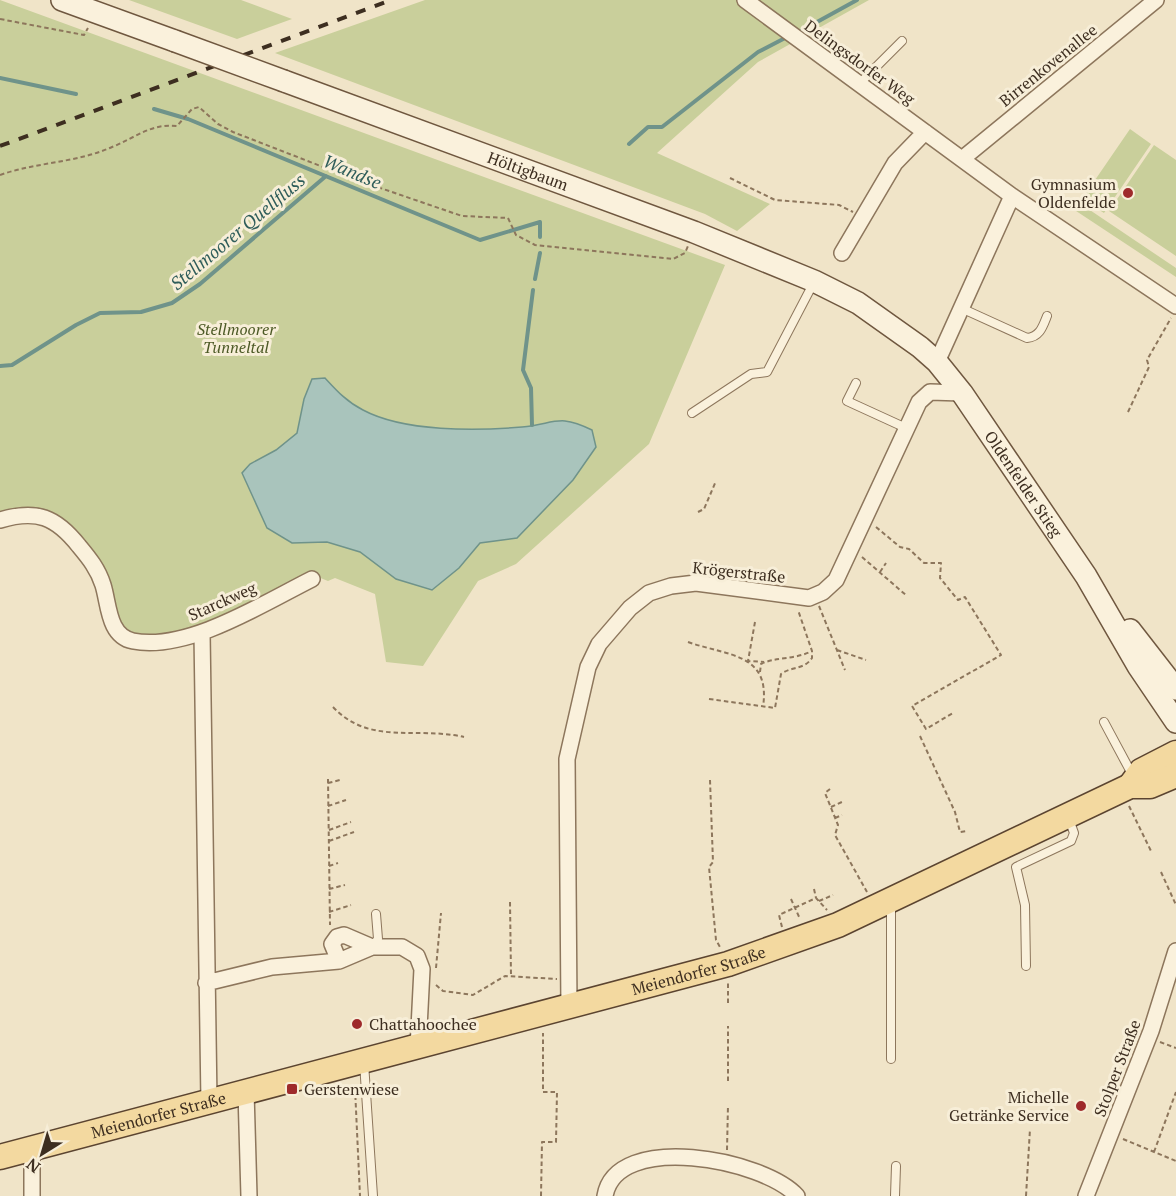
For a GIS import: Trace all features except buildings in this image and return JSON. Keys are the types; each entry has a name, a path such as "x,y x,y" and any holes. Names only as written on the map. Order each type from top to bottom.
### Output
{"main road":[{"name":"Höltigbaum","path":"62,0 694,232 814,281 858,303 937,362 962,393"},
{"name":"Oldenfelder Stieg","path":"962,393 1086,576 1138,666 1176,722"},
{"name":"Oldenfelder Stieg","path":"1086,576 1176,689"},
{"name":"Meiendorfer Straße","path":"0,1157 543,1015 728,964 838,925 883,904 1129,785 1141,771 1176,753"},
{"name":"Meiendorfer Straße","path":"1129,785 1150,786 1176,775"}],"street":[{"name":"Delingsdorfer Weg","path":"745,0 1173,312"},
{"name":"Birrenkovenallee","path":"962,159 1156,0"},
{"path":"842,254 895,163 925,132"},
{"path":"937,362 1012,196"},
{"path":"815,595 836,580 919,402 927,394 942,391 962,393"},
{"name":"Starckweg","path":"0,520 32,515 48,518 63,526 94,564 103,586 106,606 119,634 131,640 143,642 202,633 312,579"},
{"name":"Krögerstraße","path":"569,1007 567,759 588,667 600,644 630,608 650,593 671,586 698,584 809,598 815,595"},
{"path":"202,633 209,1102"},
{"path":"339,961 332,944 337,937 345,934 372,946 402,947 417,956 422,969 418,1048"},
{"path":"206,983 272,967 339,961 372,946"},
{"name":"Stolper Straße","path":"1086,1196 1149,1038 1176,951"},
{"name":"Meiendorfer Straße","path":"246,1092 249,1196"},
{"path":"32,1148 32,1196"},
{"path":"605,1196 608,1184 616,1174 629,1166 648,1160 705,1158 727,1162 774,1178 786,1184 797,1196"}],"lane":[{"path":"860,84 902,41"},
{"path":"692,413 751,374 767,372 814,281"},
{"path":"961,308 1027,338 1034,338 1040,332 1047,316"},
{"path":"856,383 848,402 906,428"},
{"path":"1104,722 1129,785"},
{"path":"1026,966 1025,905 1016,867 1071,841 1074,833 1068,815"},
{"path":"883,904 891,1059"},
{"path":"372,946 378,939 376,914"},
{"path":"359,1063 373,1196"},
{"path":"896,1166 896,1196"}],"path":[{"path":"0,20 84,34 96,12"},
{"path":"0,175 85,158 155,126 177,126 192,109 199,107 218,124 233,132 354,179 462,216 508,218 516,235 535,246 673,259 685,253 694,232"},
{"path":"730,178 775,200 838,205 864,216"},
{"path":"1128,412 1149,367 1147,360 1173,312"},
{"path":"698,512 704,509 716,481"},
{"path":"865,517 900,547 909,549 924,563 941,563 940,578 958,600 965,597 1002,655 912,706 926,729 953,714"},
{"path":"851,547 907,596"},
{"path":"880,572 886,563"},
{"path":"815,595 845,670"},
{"path":"709,699 775,708 781,674 807,665 812,658 812,651 793,596"},
{"path":"748,661 755,622"},
{"path":"688,642 748,661 792,659 812,651"},
{"path":"837,650 866,660"},
{"path":"748,661 760,672 765,686 763,707"},
{"path":"760,672 764,662"},
{"path":"333,707 347,722 373,732 425,731 464,736"},
{"path":"920,736 955,812 960,832 967,831"},
{"path":"337,937 330,930 328,781 340,780"},
{"path":"710,780 713,862 709,867 714,931 728,964 728,1003"},
{"path":"1129,785 1151,851"},
{"path":"830,789 825,793 838,825 835,835 883,904"},
{"path":"328,806 346,800"},
{"path":"831,807 844,801"},
{"path":"835,818 842,815"},
{"path":"328,830 351,822"},
{"path":"329,841 354,832"},
{"path":"329,866 338,863"},
{"path":"1161,872 1176,905"},
{"path":"329,890 345,885"},
{"path":"814,889 817,900 838,925"},
{"path":"797,940 779,915 833,895"},
{"path":"791,899 795,908 797,940"},
{"path":"510,902 511,976"},
{"path":"329,912 351,905"},
{"path":"441,913 437,988 473,995 505,976 569,979"},
{"path":"541,1196 542,1142 556,1142 557,1092 543,1092 543,1015"},
{"path":"728,1026 728,1081"},
{"path":"1149,1038 1176,1048"},
{"path":"359,1063 360,1196"},
{"path":"1154,1152 1176,1092"},
{"path":"727,1162 728,1105"},
{"path":"1026,1196 1030,1129"},
{"path":"1111,1134 1176,1161"}],"green space":[{"name":"Stellmoorer Tunneltal","path":"0,0 725,265 649,444 516,564 478,581 423,666 386,662 375,594 335,578 328,581 313,575 203,626 158,638 134,637 121,631 101,567 81,536 58,517 0,515"},
{"path":"129,0 241,0 292,19 237,39"},
{"path":"425,0 869,0 758,62 657,153 770,204 737,231 705,214 275,53"},
{"path":"1130,129 1151,144 1104,213 1082,199"},
{"path":"1154,145 1176,160 1176,256 1109,211"},
{"path":"1072,198 1176,268 1176,277 1067,205"}],"water":[{"path":"325,378 342,396 357,407 399,422 441,428 484,429 533,426 564,421 592,430 596,447 573,480 517,538 480,543 459,568 432,590 396,579 360,552 327,542 292,543 267,528 242,473 250,464 276,450 297,433 304,399 312,379"}],"waterway":[{"name":"Wandse","path":"797,33 857,0"},
{"name":"Wandse","path":"629,144 648,127 662,127 758,52 787,37"},
{"name":"Wandse","path":"0,78 76,94"},
{"name":"Wandse","path":"154,109 188,119 480,240 540,222 540,237"},
{"name":"Stellmoorer Quellfluss","path":"0,366 12,365 76,325 100,313 141,312 172,303 200,284 326,176"},
{"path":"535,279 540,253"},
{"path":"532,425 531,388 523,370 533,290"}],"railway":[{"path":"0,146 391,0"}],"place":[{"name":"Gymnasium Oldenfelde","path":"1128,193"},
{"name":"Chattahoochee","path":"357,1024"},
{"name":"Gerstenwiese","path":"292,1089"},
{"name":"Michelle Getränke Service","path":"1081,1106"}]}
